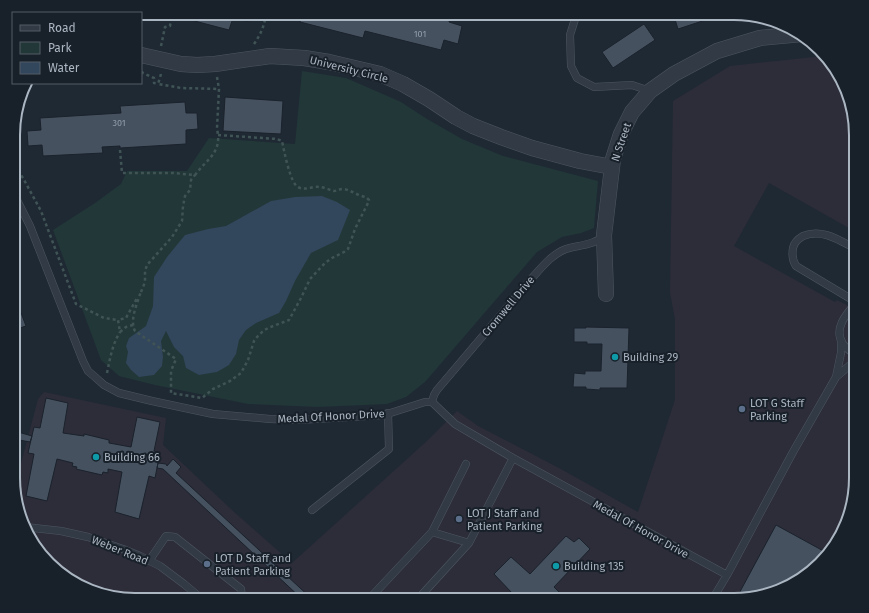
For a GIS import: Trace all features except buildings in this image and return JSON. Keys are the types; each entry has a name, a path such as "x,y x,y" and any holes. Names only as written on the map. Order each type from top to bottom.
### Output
{"street":[{"name":"N Street","path":"606,294 604,235 613,160 621,134 632,112 650,91 674,74 717,50 760,38 792,35"},
{"name":"University Circle","path":"142,55 181,64 197,65 215,64 270,56 304,58 329,62 380,74 403,84 473,126 500,137 580,162 612,167"}],"lane":[{"path":"575,20 570,35 571,66 577,78 594,87 632,85 650,91"},
{"name":"Medal Of Honor Drive","path":"20,206 30,226 88,371 94,377 119,393 213,414 298,420 384,415 425,402 432,402 455,424 513,458 727,576"},
{"path":"849,245 822,233 810,234 799,238 794,244 792,253 793,262 796,266 849,299"},
{"name":"Cromwell Drive","path":"432,402 437,390 547,262 559,252 591,243 604,235"},
{"path":"716,593 727,576 793,452 836,377 841,353 839,331 842,320 849,312"},
{"path":"841,341 849,350"},
{"path":"836,377 849,366"},
{"path":"312,510 389,449 388,413"},
{"path":"423,593 469,543 513,458"},
{"path":"376,593 432,532 466,464"},
{"name":"Weber Road","path":"31,528 61,531 94,538 160,566 195,593"},
{"path":"432,532 469,543"},
{"path":"148,560 166,536 175,537 241,589 241,593"}],"path":[{"path":"142,72 154,78 154,83 158,84"},
{"path":"164,391 171,393 202,398 213,389 230,381 241,373 257,337 268,328 288,320 297,306 310,279 325,263 348,249 355,229 368,202 368,198 344,189 334,191 321,186 307,189 298,188 290,175 282,141 277,139 218,135 217,146 214,153 191,180 190,190 186,196 183,206 182,221 172,237 147,265 144,282 132,320 135,331 176,359 171,371 171,393"},
{"path":"120,150 122,173 173,173 195,175"},
{"path":"20,174 41,211 76,304 104,318 118,320 126,318 141,291"},
{"path":"118,320 120,332"},
{"path":"112,376 107,374 116,338 126,327 133,326"}],"shaded area":[{"path":"818,57 830,71 837,84 845,105 849,127 849,228 769,183 734,246 835,302 837,300 849,306 849,486 847,501 843,515 830,542 810,565 798,574 771,587 749,592 734,593 127,593 98,587 77,578 54,559 35,536 24,508 20,486 20,467 38,399 44,392 166,418 163,445 233,511 292,563 428,440 457,411 478,426 559,468 638,512 675,400 675,319 670,293 673,101 730,66"}],"green space":[{"path":"302,71 346,78 401,102 462,139 503,156 598,181 594,228 581,233 562,237 537,252 425,382 406,397 387,404 318,407 248,404 119,376 101,360 53,230 121,184 127,171 187,171 209,138 295,144"}],"water":[{"path":"322,196 337,202 350,210 338,240 311,253 279,313 256,323 246,330 239,340 236,354 229,365 217,372 199,375 186,368 183,356 174,347 166,331 161,341 163,357 162,366 154,375 139,377 131,370 126,363 128,352 126,346 129,338 146,326 153,306 154,277 167,257 185,235 226,226 271,201 295,197"}],"place":[{"name":"Building 29","path":"615,357"},
{"name":"LOT G Staff Parking","path":"742,409"},
{"name":"Building 66","path":"96,457"},
{"name":"LOT J Staff and Patient Parking","path":"459,519"},
{"name":"LOT D Staff and Patient Parking","path":"207,564"},
{"name":"Building 135","path":"556,566"}]}
